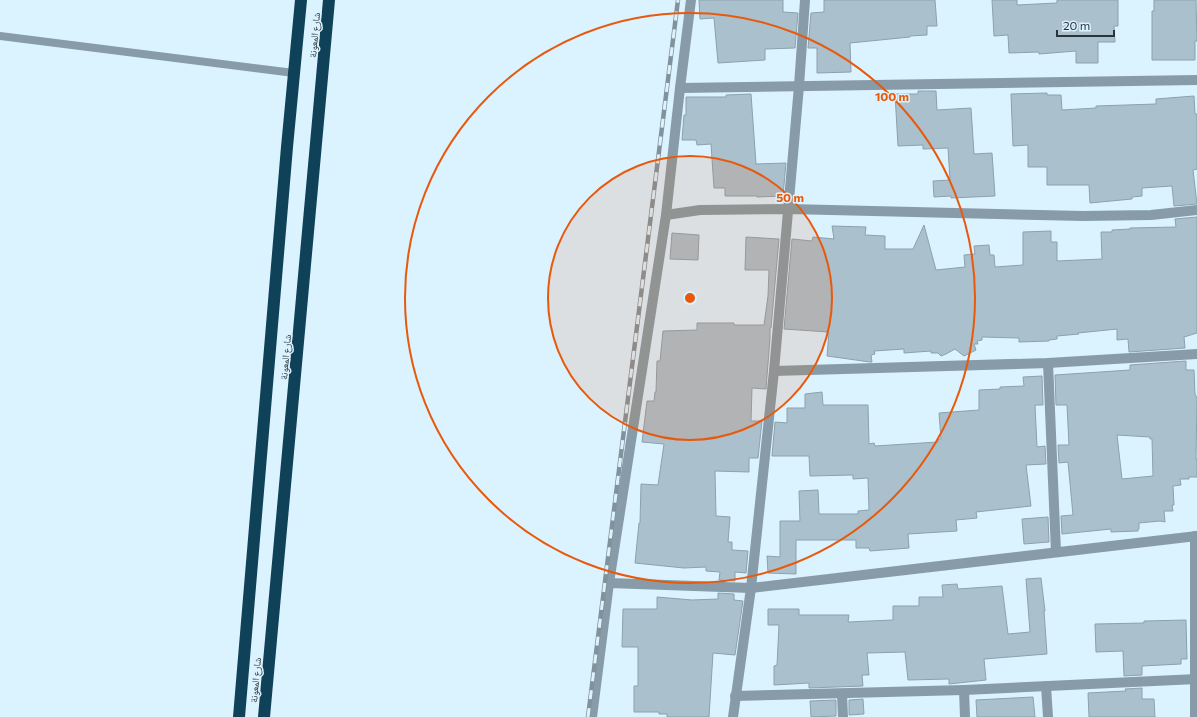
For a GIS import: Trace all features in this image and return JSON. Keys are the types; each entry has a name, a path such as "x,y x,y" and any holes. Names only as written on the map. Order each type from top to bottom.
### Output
{"highway":[{"name":"شارع المعونة","path":"239,717 301,0"},
{"name":"شارع المعونة","path":"264,717 329,0"}],"street":[{"path":"592,717 610,583 666,215 691,0"},
{"path":"733,717 751,588 774,370 789,209 805,0"},
{"path":"680,88 1197,80"},
{"path":"666,215 700,210 789,209 1083,216 1151,215 1197,210"},
{"path":"774,370 1048,363 1197,354"},
{"path":"1048,363 1056,552"},
{"path":"610,583 751,588 1196,536 1195,717"},
{"path":"736,696 964,690 1196,679"},
{"path":"1046,686 1048,717"},
{"path":"964,690 965,717"},
{"path":"842,694 843,717"}],"lane":[{"path":"0,36 294,73"},
{"path":"265,698 270,717"}],"building":[{"path":"699,0 783,0 783,12 798,13 795,48 765,49 765,60 718,63 714,18 700,19"},
{"path":"824,0 935,0 937,26 927,26 927,35 850,43 851,72 817,73 817,48 808,48 811,13 824,12"},
{"path":"992,0 1017,0 1017,5 1057,3 1057,0 1118,0 1118,26 1114,26 1115,42 1098,42 1098,63 1076,63 1076,51 1039,54 1039,52 1009,53 1008,35 994,36"},
{"path":"1154,0 1196,0 1197,41 1195,41 1195,60 1152,60 1152,11 1154,11"},
{"path":"918,91 936,91 937,110 971,108 974,154 992,153 995,196 951,198 951,196 934,197 933,181 950,180 948,148 923,149 923,145 898,146 895,94 918,94"},
{"path":"1047,93 1047,95 1061,95 1062,110 1096,108 1096,106 1156,104 1156,99 1194,96 1195,114 1197,114 1197,169 1193,170 1197,204 1174,206 1172,186 1142,188 1142,196 1132,197 1132,199 1090,203 1089,185 1047,185 1047,167 1028,167 1028,145 1013,146 1011,94"},
{"path":"751,94 756,164 786,163 783,196 725,196 725,188 714,188 711,144 697,145 696,140 682,140 684,115 686,115 686,97 726,97 726,95"},
{"path":"1197,217 1197,333 1184,337 1185,348 1129,352 1128,339 1117,340 1117,329 1057,336 1057,339 1049,341 1019,342 1019,338 982,337 982,340 977,341 978,344 974,344 976,350 964,356 955,349 941,356 938,353 931,353 931,351 904,353 904,349 874,351 875,354 871,355 872,362 870,362 827,356 829,332 784,329 792,239 812,241 813,237 834,239 832,226 866,227 865,235 885,236 885,249 913,249 924,225 936,270 965,267 964,255 975,254 974,246 989,245 990,255 994,255 995,267 1023,265 1023,232 1051,231 1051,242 1057,242 1057,261 1102,259 1101,232 1112,232 1112,230 1130,228 1176,227 1175,219"},
{"path":"672,233 699,235 698,260 670,259"},
{"path":"746,237 779,239 770,328 766,389 752,388 751,421 762,421 758,458 749,458 749,472 715,471 716,516 730,517 728,542 732,542 732,550 748,551 746,573 735,572 735,581 719,580 720,572 706,571 706,567 684,568 635,563 640,523 641,484 658,485 664,444 642,442 647,401 654,401 656,392 657,361 660,361 663,331 697,330 697,323 764,325 768,296 769,270 745,270"},
{"path":"1186,361 1186,370 1194,370 1195,394 1197,398 1197,477 1180,479 1181,485 1173,486 1173,511 1164,511 1165,522 1139,523 1138,531 1111,532 1111,529 1062,534 1061,516 1073,515 1068,462 1059,463 1058,445 1069,445 1067,405 1056,405 1055,375 1130,370 1130,365","holes":["1117,435 1150,437 1150,439 1152,439 1153,476 1122,479"]},
{"path":"1042,376 1043,405 1035,405 1037,447 1045,446 1046,464 1026,465 1031,506 976,512 977,518 956,520 957,531 908,534 909,548 870,551 869,548 856,548 856,540 796,540 796,574 768,573 767,556 780,557 780,521 800,521 799,491 818,490 819,514 858,514 858,511 869,510 868,478 853,479 853,475 810,476 809,456 772,456 775,422 787,423 787,408 805,408 805,394 822,392 823,405 868,405 869,444 874,443 875,446 938,442 938,439 941,439 939,413 979,410 979,390 1024,386 1023,377"},
{"path":"1048,517 1049,542 1024,544 1022,519"},
{"path":"1041,578 1045,611 1047,654 984,659 986,680 949,684 949,679 908,680 905,652 867,653 869,675 862,675 863,686 809,688 809,683 774,685 774,666 777,665 779,625 768,625 768,609 799,609 799,615 849,615 848,622 893,620 893,606 919,606 919,597 943,597 942,585 957,584 958,589 1002,586 1008,634 1030,632 1026,579"},
{"path":"718,593 734,594 734,600 743,601 735,655 713,653 709,717 667,717 667,714 659,714 659,712 634,712 634,686 638,686 638,647 622,647 623,609 657,609 657,597 692,600 718,599"},
{"path":"1186,620 1187,659 1181,659 1181,664 1142,666 1142,675 1124,676 1123,651 1096,652 1095,624"},
{"path":"1142,688 1142,699 1154,699 1155,717 1089,717 1088,693 1126,691 1125,689"},
{"path":"1033,697 1035,717 977,717 976,700"},
{"path":"863,699 864,714 849,715 849,700"},
{"path":"836,700 836,716 811,717 810,701"}],"railway":[{"path":"588,717 678,0"}]}
